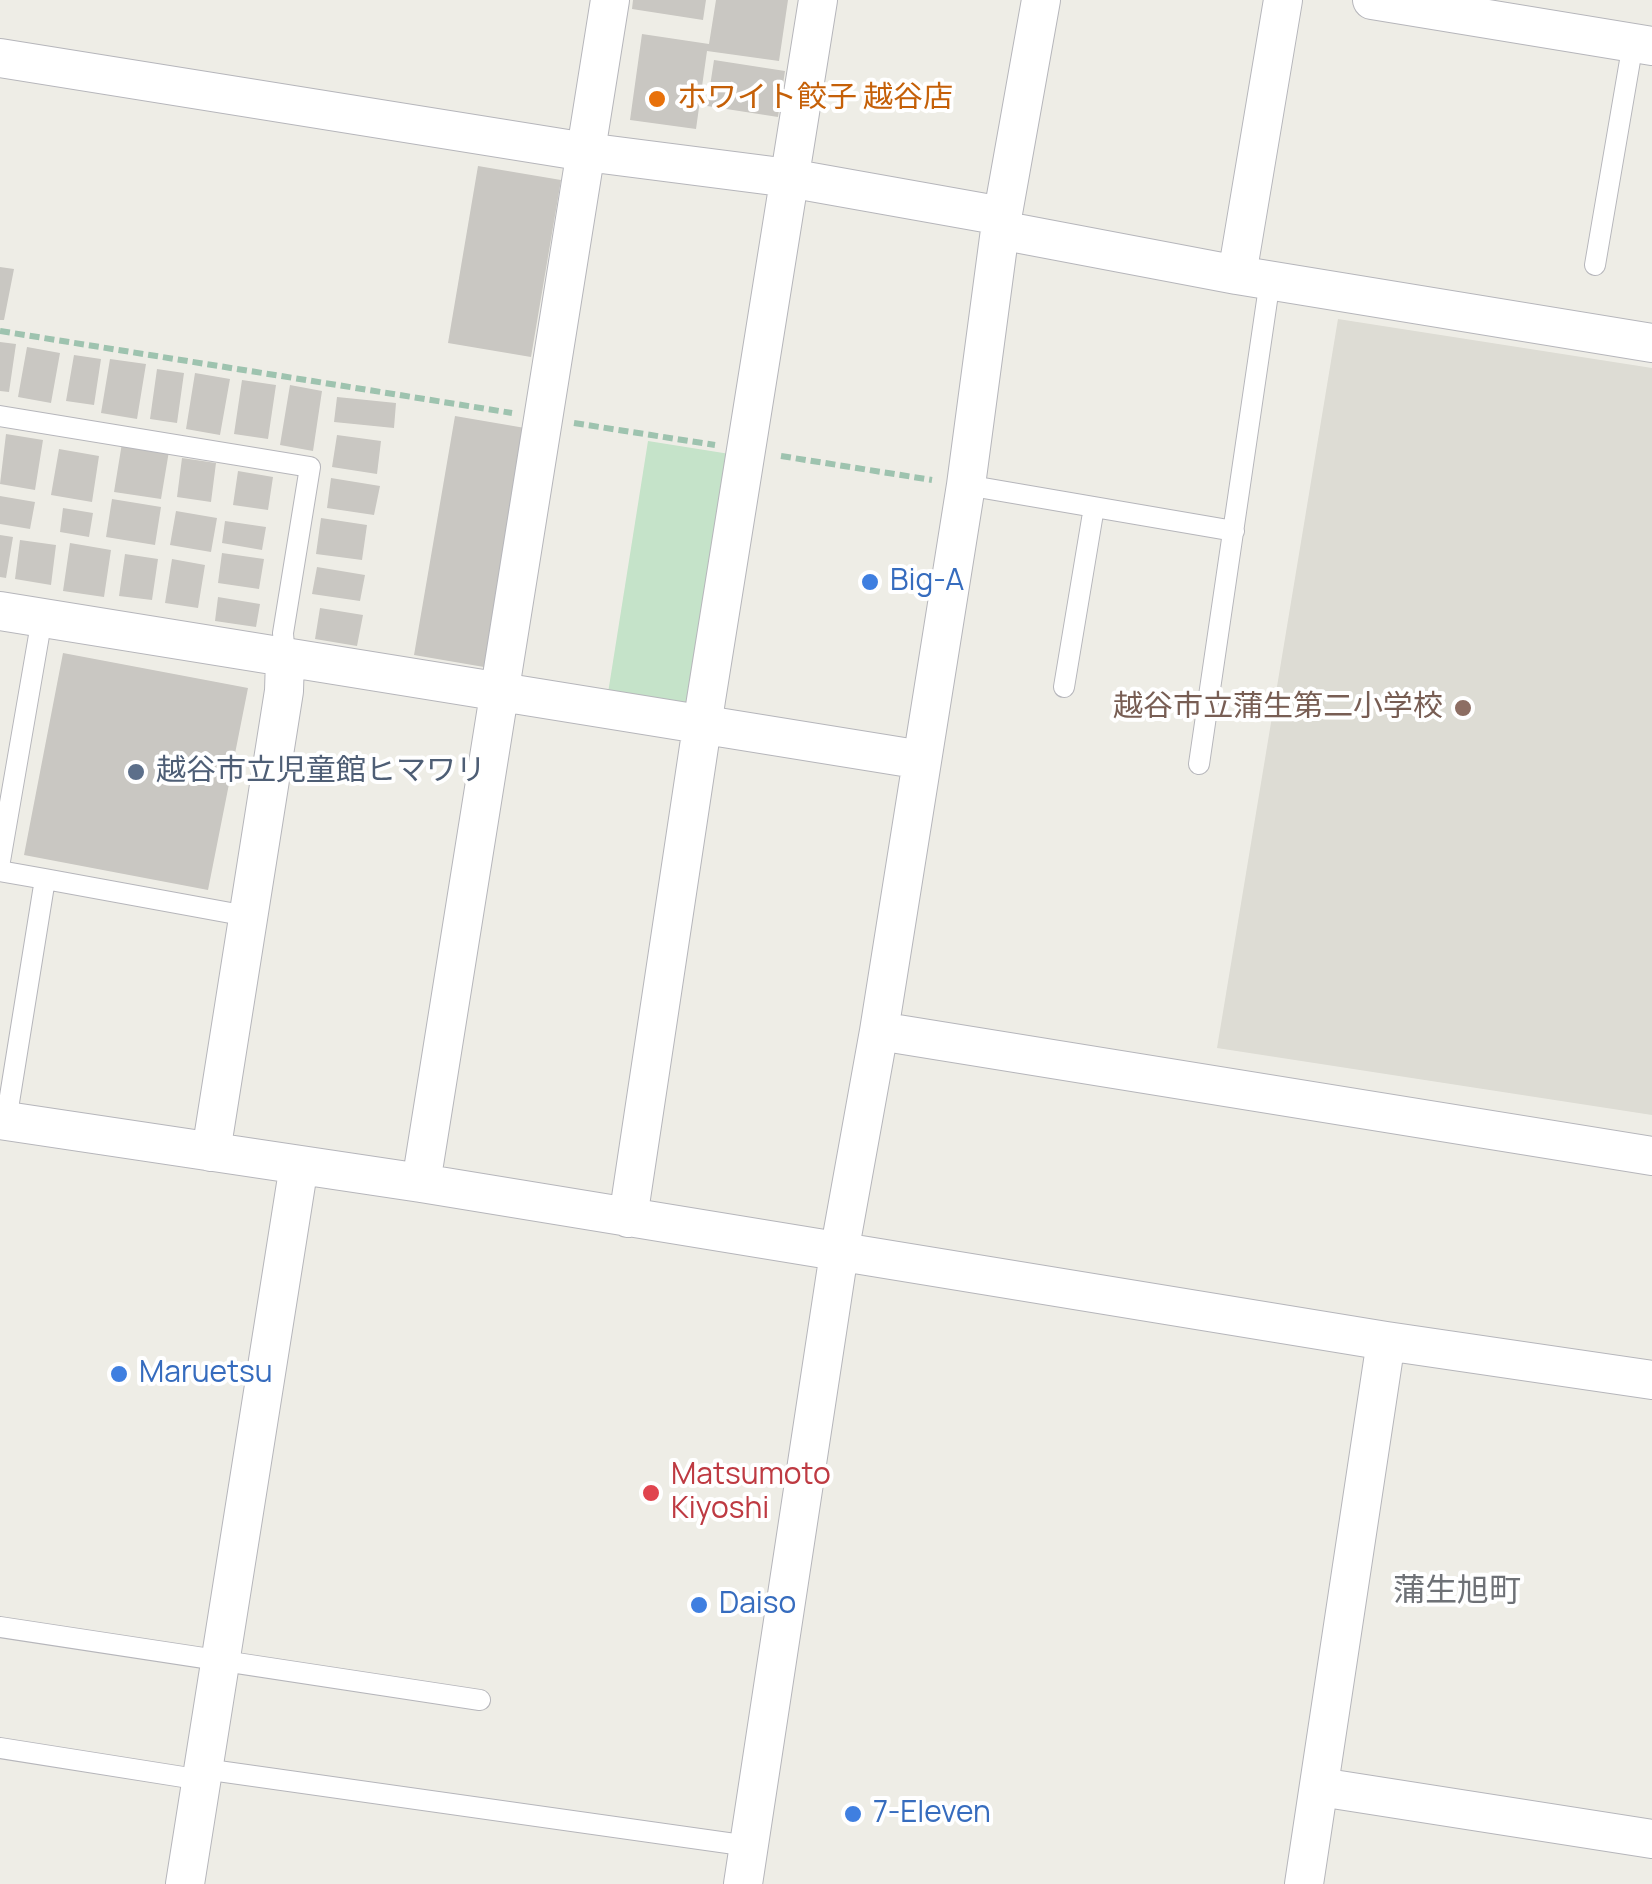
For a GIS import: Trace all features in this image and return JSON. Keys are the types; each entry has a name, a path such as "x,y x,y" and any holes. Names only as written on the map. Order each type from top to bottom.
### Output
{"street":[{"path":"422,1183 610,0"},
{"path":"628,1218 818,0"},
{"path":"743,1884 839,1253 879,1032 966,485 1001,223 1041,0"},
{"path":"1254,278 1283,0"},
{"path":"1372,0 1642,44"},
{"path":"0,58 586,152 789,178 1254,278 1652,343"},
{"path":"0,611 922,760"},
{"path":"211,1152 284,691 284,659"},
{"path":"879,1032 1652,1156"},
{"path":"3,1121 422,1183 1386,1341 1652,1380"},
{"path":"185,1884 299,1165"},
{"path":"1304,1884 1386,1341"},
{"path":"1320,1787 1652,1838"}],"lane":[{"path":"1596,266 1642,44"},
{"path":"1199,764 1234,531 1254,278"},
{"path":"0,416 310,467 283,633 284,659"},
{"path":"966,485 1234,531"},
{"path":"1064,687 1094,507"},
{"path":"0,862 42,618"},
{"path":"0,871 247,916"},
{"path":"3,1121 44,879"},
{"path":"0,1627 480,1700"},
{"path":"0,1748 749,1846"}],"path":[{"path":"0,331 966,485"}],"shaded area":[{"name":"越谷市立蒲生第二小学校","path":"1338,319 1652,368 1652,1115 1217,1048"}],"green space":[{"path":"648,441 736,455 688,706 608,693"}],"building":[{"path":"633,0 706,0 703,20 632,9"},
{"path":"716,0 788,0 779,61 707,51 696,129 630,120 642,34 709,44"},
{"path":"714,60 785,71 778,117 707,106"},
{"path":"478,166 561,180 531,357 448,343"},
{"path":"0,267 14,269 4,320 0,320"},
{"path":"0,342 16,344 9,392 0,391"},
{"path":"27,347 60,353 51,403 18,397"},
{"path":"74,355 101,359 94,405 66,401"},
{"path":"110,359 146,364 137,419 101,413"},
{"path":"157,369 184,373 177,423 150,419"},
{"path":"195,373 230,379 220,435 186,429"},
{"path":"242,380 276,385 268,439 234,434"},
{"path":"290,385 322,391 313,451 280,445"},
{"path":"337,397 396,403 394,428 334,422"},
{"path":"455,416 525,428 484,667 414,655"},
{"path":"6,434 43,440 35,490 0,484"},
{"path":"337,435 381,441 377,474 332,467"},
{"path":"122,443 169,451 161,499 114,492"},
{"path":"59,449 99,456 92,502 51,495"},
{"path":"182,458 216,463 211,502 177,497"},
{"path":"238,471 273,477 268,510 233,505"},
{"path":"331,478 380,486 374,515 327,508"},
{"path":"0,496 35,502 30,529 0,524"},
{"path":"112,499 161,507 155,545 106,537"},
{"path":"63,508 93,513 89,537 60,532"},
{"path":"176,511 217,518 211,552 170,545"},
{"path":"321,518 367,525 362,560 316,554"},
{"path":"225,521 266,527 262,550 222,543"},
{"path":"0,535 13,537 6,578 0,577"},
{"path":"20,540 56,545 51,585 15,579"},
{"path":"70,543 111,550 104,597 63,591"},
{"path":"222,553 264,559 259,589 218,583"},
{"path":"125,554 158,559 152,600 119,596"},
{"path":"172,559 205,565 198,608 165,603"},
{"path":"317,567 365,575 360,601 312,594"},
{"path":"218,597 260,604 256,627 215,621"},
{"path":"320,608 363,615 357,646 315,639"},
{"name":"越谷市立児童館ヒマワリ","path":"63,653 248,688 208,890 24,855"}],"place":[{"name":"ホワイト餃子 越谷店","path":"657,99"},
{"name":"Big-A","path":"870,582"},
{"name":"越谷市立蒲生第二小学校","path":"1463,708"},
{"name":"越谷市立児童館ヒマワリ","path":"136,772"},
{"name":"Maruetsu","path":"119,1374"},
{"name":"Matsumoto Kiyoshi","path":"651,1493"},
{"name":"Daiso","path":"699,1605"},
{"name":"7-Eleven","path":"853,1814"}],"district":[{"name":"蒲生旭町","path":"1457,1592"}]}
